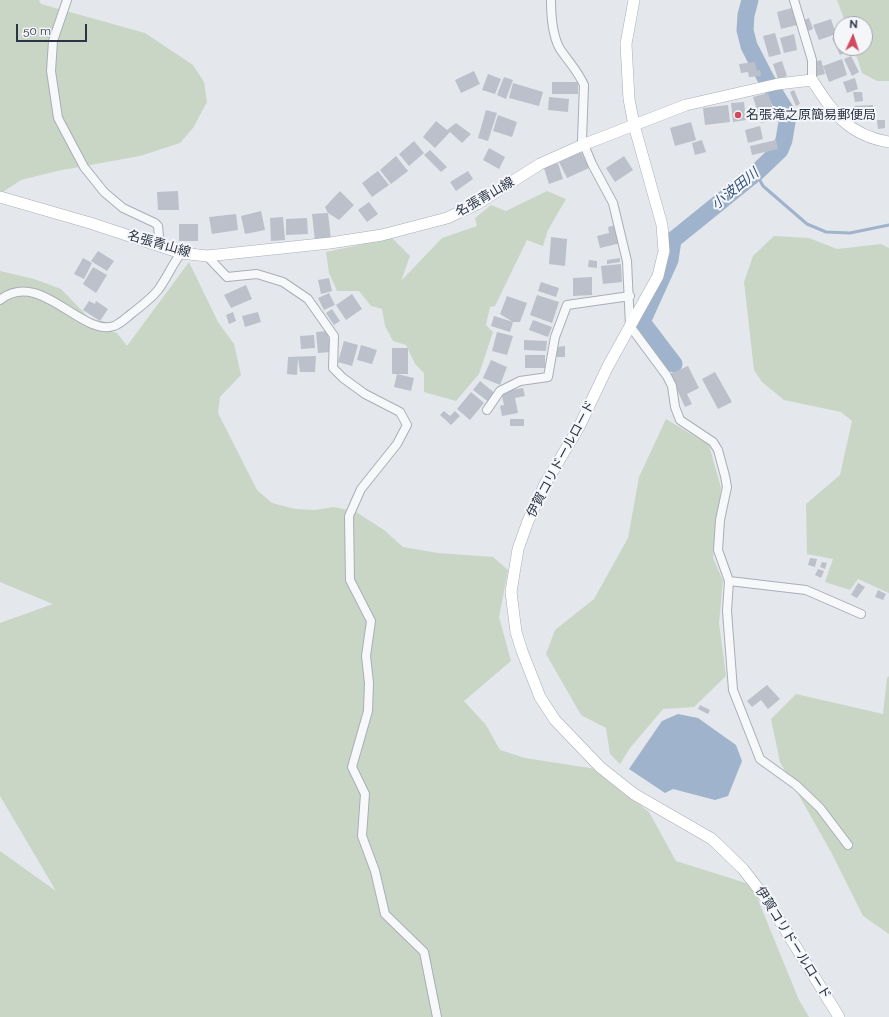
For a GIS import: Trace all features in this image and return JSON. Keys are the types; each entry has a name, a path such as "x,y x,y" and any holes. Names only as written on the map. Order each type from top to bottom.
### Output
{"main road":[{"name":"伊賀コリドールロード","path":"634,0 626,44 629,99 634,125 662,225 664,251 658,276 630,326 579,427 545,484 528,521 518,549 510,592 516,632 540,697 555,720 582,750 600,767 634,794 712,840 743,869 768,900 839,1017"},
{"name":"名張青山線","path":"0,197 90,223 181,253 207,256 264,251 367,238 447,218 477,204 540,164 585,144 686,105 778,84 812,80"},
{"path":"812,80 835,115 872,139 889,142"}],"street":[{"path":"67,0 53,41 51,71 58,118 84,167 104,192 123,208 155,223 158,226 160,247"},
{"path":"551,0 554,35 560,48 576,70 584,85 582,140 585,144 592,164 613,203 627,261 630,296 630,326 668,376 672,386 675,407 680,420 713,442 718,450 727,487 720,520 718,550 729,581 727,611 734,690 760,759 796,785 820,808 848,845"},
{"path":"794,0 812,60 812,80"},
{"path":"0,300 17,291 27,291 42,296 93,325 104,328 114,326 154,294 181,253"},
{"path":"207,256 227,277 257,274 283,282 308,299 334,336 333,368 343,378 366,394 400,412 407,425 397,444 361,489 349,516 350,580 371,621 366,656 369,682 368,711 352,767 365,794 362,836 374,871 385,914 424,952 437,1017"},
{"path":"487,410 500,391 520,382 548,377 555,337 567,305 630,296"},
{"path":"729,581 806,590 861,614"}],"green space":[{"path":"0,0 39,0 41,4 145,33 193,65 204,82 207,102 193,128 180,143 140,156 57,171 21,180 0,194"},
{"path":"837,0 889,0 889,81 877,81 862,73 857,56 873,56 873,16 843,16"},
{"path":"547,191 566,199 548,230 543,246 527,240 495,306 490,307 486,325 493,332 479,374 456,401 424,392 424,373 415,364 406,345 393,341 385,326 382,309 371,306 359,291 337,291 329,273 326,252 392,238 410,256 401,281 442,238 477,226 475,218 491,205 506,211"},
{"path":"774,236 809,238 837,249 881,244 889,248 889,593 858,579 850,590 825,582 833,559 807,554 806,504 840,475 852,421 841,412 784,400 762,382 754,370 744,282 753,256"},
{"path":"189,262 218,322 234,344 241,375 220,397 218,413 257,490 272,503 295,509 315,510 334,507 356,512 384,530 403,547 438,553 493,557 508,570 499,617 511,661 464,701 486,725 500,750 525,758 596,769 649,812 676,861 752,885 799,1000 809,1017 0,1017 0,851 56,891 0,796 0,623 53,604 0,582 0,271 34,279 61,289 98,327 117,333 127,346"},
{"path":"666,419 709,445 721,488 713,558 723,581 719,623 726,676 694,707 663,709 630,748 620,764 610,754 606,728 581,715 546,654 555,630 594,599 628,538 639,477"},
{"path":"889,676 889,934 863,916 831,852 780,762 771,719 796,694 883,714 887,678"}],"water":[{"path":"678,714 698,718 736,745 742,761 728,796 715,800 673,789 665,793 629,769 662,721"}],"building":[{"path":"792,8 797,25 781,29 777,12"},
{"path":"809,18 813,29 808,31 804,20"},
{"path":"831,19 833,25 833,35 819,40 813,25"},
{"path":"775,33 781,54 769,57 763,36"},
{"path":"794,34 797,50 784,53 780,38"},
{"path":"851,56 859,72 852,76 844,59"},
{"path":"842,59 847,75 829,82 823,66"},
{"path":"821,60 825,74 817,76 813,62"},
{"path":"782,61 787,76 778,79 773,64"},
{"path":"755,62 757,71 760,70 761,76 749,77 748,72 741,73 739,64"},
{"path":"474,71 480,84 461,93 455,80"},
{"path":"488,74 501,79 495,94 482,90"},
{"path":"504,77 513,80 506,99 497,95"},
{"path":"855,78 858,89 847,93 843,82"},
{"path":"552,82 578,82 578,94 552,94"},
{"path":"513,83 543,92 539,106 509,98"},
{"path":"794,90 800,104 796,106 790,92"},
{"path":"853,92 862,92 863,101 855,102"},
{"path":"768,93 776,119 761,123 753,97"},
{"path":"549,97 569,99 568,112 548,110"},
{"path":"744,102 746,120 733,122 731,103"},
{"path":"728,105 730,122 705,125 703,108"},
{"path":"873,105 873,120 854,121 853,106"},
{"path":"486,110 497,113 488,141 478,138"},
{"path":"498,115 517,122 512,137 493,131"},
{"path":"877,120 885,120 885,128 878,129"},
{"path":"436,121 447,130 456,123 471,134 462,143 450,132 435,148 423,137"},
{"path":"691,122 696,140 675,146 670,128"},
{"path":"760,126 763,139 748,143 745,130"},
{"path":"702,140 706,152 695,155 692,143"},
{"path":"776,140 778,149 752,155 750,146"},
{"path":"414,141 424,153 409,166 399,154"},
{"path":"489,148 505,157 499,169 483,160"},
{"path":"430,150 447,167 441,172 424,155"},
{"path":"581,152 589,168 567,178 559,162"},
{"path":"396,156 408,171 391,184 380,170"},
{"path":"624,156 633,170 615,182 606,168"},
{"path":"558,163 563,179 549,184 544,168"},
{"path":"378,171 389,185 372,197 362,183"},
{"path":"468,171 473,179 456,191 450,182"},
{"path":"178,191 179,210 158,210 157,192"},
{"path":"340,191 354,205 339,220 328,213 325,207"},
{"path":"369,202 378,214 367,222 358,210"},
{"path":"261,211 265,230 245,234 241,216"},
{"path":"328,213 331,239 315,241 312,214"},
{"path":"236,214 238,230 212,234 209,217"},
{"path":"283,217 285,240 271,241 270,218"},
{"path":"307,218 308,234 286,235 286,219"},
{"path":"179,224 198,224 198,241 179,241"},
{"path":"616,225 621,243 600,248 597,236 609,233 608,227"},
{"path":"551,237 567,239 565,266 549,264"},
{"path":"98,251 114,261 107,271 91,261"},
{"path":"83,258 92,263 84,279 74,274"},
{"path":"620,258 620,262 607,264 607,260"},
{"path":"589,260 597,261 597,268 588,267"},
{"path":"621,264 622,282 603,284 601,266"},
{"path":"93,267 107,275 96,293 83,284"},
{"path":"592,277 592,295 573,296 573,278"},
{"path":"329,278 332,291 321,294 318,280"},
{"path":"541,282 559,288 556,297 538,291"},
{"path":"246,285 252,299 231,308 224,295"},
{"path":"329,293 335,305 324,310 318,298"},
{"path":"352,294 362,309 346,320 336,305"},
{"path":"537,295 559,302 552,323 530,315"},
{"path":"507,296 527,303 520,322 513,322 500,314"},
{"path":"89,301 95,304 96,301 108,309 100,321 83,310"},
{"path":"332,309 340,321 334,325 326,313"},
{"path":"233,312 236,321 229,324 226,315"},
{"path":"258,312 261,322 245,327 242,316"},
{"path":"494,316 513,322 510,332 491,326"},
{"path":"533,320 552,327 548,337 529,330"},
{"path":"328,331 330,352 318,353 316,332"},
{"path":"497,332 513,336 507,355 492,351"},
{"path":"314,335 315,348 301,349 300,336"},
{"path":"524,340 547,341 546,351 524,350"},
{"path":"344,341 358,345 352,366 338,362"},
{"path":"361,345 377,350 372,364 357,360"},
{"path":"565,346 565,357 557,357 557,347"},
{"path":"392,348 408,348 408,374 392,374"},
{"path":"525,355 545,355 545,368 525,368"},
{"path":"316,356 315,372 300,372 298,358 297,375 287,374 288,357"},
{"path":"491,360 507,367 500,385 483,378"},
{"path":"688,366 699,388 687,394 692,404 685,407 670,374"},
{"path":"715,372 732,402 718,409 702,379"},
{"path":"397,374 414,378 411,391 394,387"},
{"path":"480,381 497,395 490,403 473,390"},
{"path":"523,388 525,396 515,398 518,413 502,416 500,406 504,405 501,392"},
{"path":"471,392 484,403 470,420 457,409"},
{"path":"444,411 450,416 455,411 460,416 451,425 440,415"},
{"path":"510,419 524,419 524,426 510,426"},
{"path":"810,558 817,559 815,567 808,565"},
{"path":"822,562 827,563 825,569 820,567"},
{"path":"818,569 824,571 821,578 815,575"},
{"path":"858,583 865,587 857,598 851,595"},
{"path":"878,590 886,594 883,600 875,597"},
{"path":"767,685 780,699 768,709 761,700 752,707 747,701"},
{"path":"700,705 710,710 708,714 698,709"}],"waterway":[{"name":"小波田川","path":"674,364 642,322 670,260 673,240 756,173 780,150 784,140 787,122 786,111 766,79 749,46 745,30 746,15 750,0"},
{"path":"756,173 763,186 807,224 826,232 850,233 889,225"}],"place":[{"name":"名張滝之原簡易郵便局","path":"738,115"}]}
